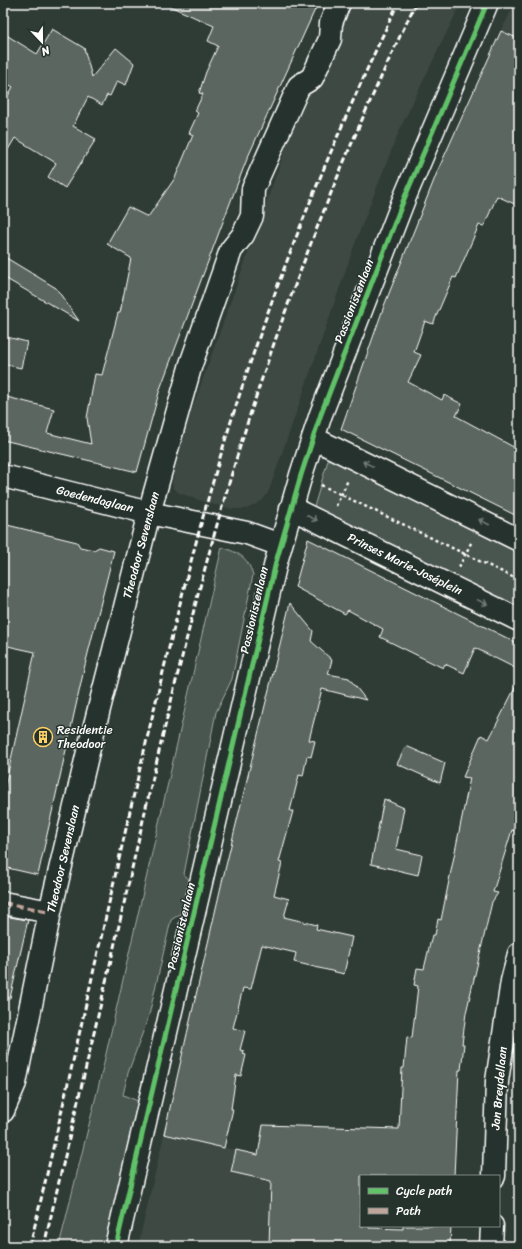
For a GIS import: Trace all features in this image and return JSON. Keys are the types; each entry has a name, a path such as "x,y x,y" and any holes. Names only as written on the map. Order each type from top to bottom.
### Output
{"street":[{"name":"Theodoor Sevenslaan","path":"3,1111 14,1083 50,912 87,756 149,513 191,364 231,250 243,235 252,216 253,189 299,86 312,78 330,39 331,23 339,3"},
{"name":"Passionistenlaan","path":"116,1246 280,544 313,438 404,199 487,3"},
{"path":"313,438 519,540"},
{"name":"Goedendaglaan","path":"3,476 149,513 247,533 280,544"},
{"name":"Prinses Marie-Joséplein","path":"291,508 519,620"},
{"path":"3,903 50,912"},
{"name":"Jan Breydellaan","path":"494,1175 497,1081 512,981 519,954"},
{"path":"491,1246 492,1227"}],"path":[{"path":"327,525 358,459"},
{"path":"301,475 519,580"},
{"path":"450,586 482,522"}],"shaded area":[{"path":"353,3 461,3 400,129 357,238 269,491 263,500 247,509 232,509 207,503 179,493 173,488 172,483 182,437 299,111"},
{"path":"515,3 519,3 519,39 501,31"},
{"path":"329,457 519,549 519,612 313,510"},
{"path":"222,547 242,556 251,569 253,575 232,679 216,712 184,874 190,881 180,914 171,920 149,1015 128,1073 123,1095 138,1101 104,1246 59,1246 100,1080"},
{"path":"272,1125 372,1128 371,1175 360,1175 360,1227 369,1227 368,1246 138,1246 164,1134 271,1158"}],"building":[{"path":"163,3 318,3 247,159 235,190 160,389 137,472 3,440 3,396 54,409 47,433 91,444 87,418 95,374 102,375 118,313 120,313 131,258 107,244 128,207 148,217 175,178 193,135 189,133 198,113 195,111 203,94 199,93 206,72 218,46 208,41 214,26"},
{"path":"52,29 84,48 92,77 116,48 134,63 126,85 117,81 110,96 107,95 102,105 88,97 73,126 96,139 65,188 48,177 56,163 15,138 3,158 3,104 13,87 3,81 3,33 37,54"},
{"path":"501,31 519,39 519,206 497,196 484,226 479,225 456,278 453,277 433,324 425,321 414,352 421,355 408,382 442,400 444,395 462,404 456,416 519,450 519,517 341,429 384,306 438,170"},
{"path":"3,256 56,288 79,321 3,277"},
{"path":"3,336 27,342 21,368 3,364"},
{"path":"3,524 77,542 80,547 94,550 99,547 114,551 85,665 38,875 3,867 3,795 35,652 3,645"},
{"path":"308,539 519,644 519,670 475,648 464,673 445,664 443,668 380,637 383,629 348,610 345,614 295,587"},
{"path":"290,603 313,631 311,641 332,660 328,674 349,678 366,700 322,689 309,740 315,741 311,757 307,756 303,776 299,775 290,811 293,811 279,862 282,863 274,895 289,899 284,917 317,925 316,929 352,937 344,974 294,962 296,953 262,945 251,989 243,988 233,1028 245,1031 240,1050 244,1051 243,1054 246,1055 241,1076 236,1075 231,1109 233,1109 224,1148 164,1134 222,882"},
{"path":"519,680 519,819 515,831 512,830 493,892 498,893 492,902 466,1013 462,1044 464,1044 461,1070 459,1070 454,1175 360,1175 360,1227 403,1229 403,1227 451,1227 450,1246 269,1246 271,1181 231,1172 236,1150 258,1155 263,1125 399,1129 402,1068 404,1068 407,1037 412,1038 418,986 414,985 417,968 424,969 432,935 435,935 438,919 441,920 470,778 463,777 481,735 489,739"},
{"path":"406,746 445,763 440,783 397,764"},
{"path":"384,799 404,808 396,849 422,855 418,875 371,864"},
{"path":"3,916 28,920 10,998 3,997"}],"railway":[{"path":"30,1246 159,689 219,460 250,362 308,206 374,53 398,3"},
{"path":"44,1246 163,733 211,545 229,483 284,314 324,209 368,105 416,3"}],"marked path":[{"path":"3,903 50,912"}],"cycle path":[{"path":"116,1246 276,562 301,475 321,414 404,199 487,3"}],"place":[{"name":"Residentie Theodoor","path":"43,737"}]}
